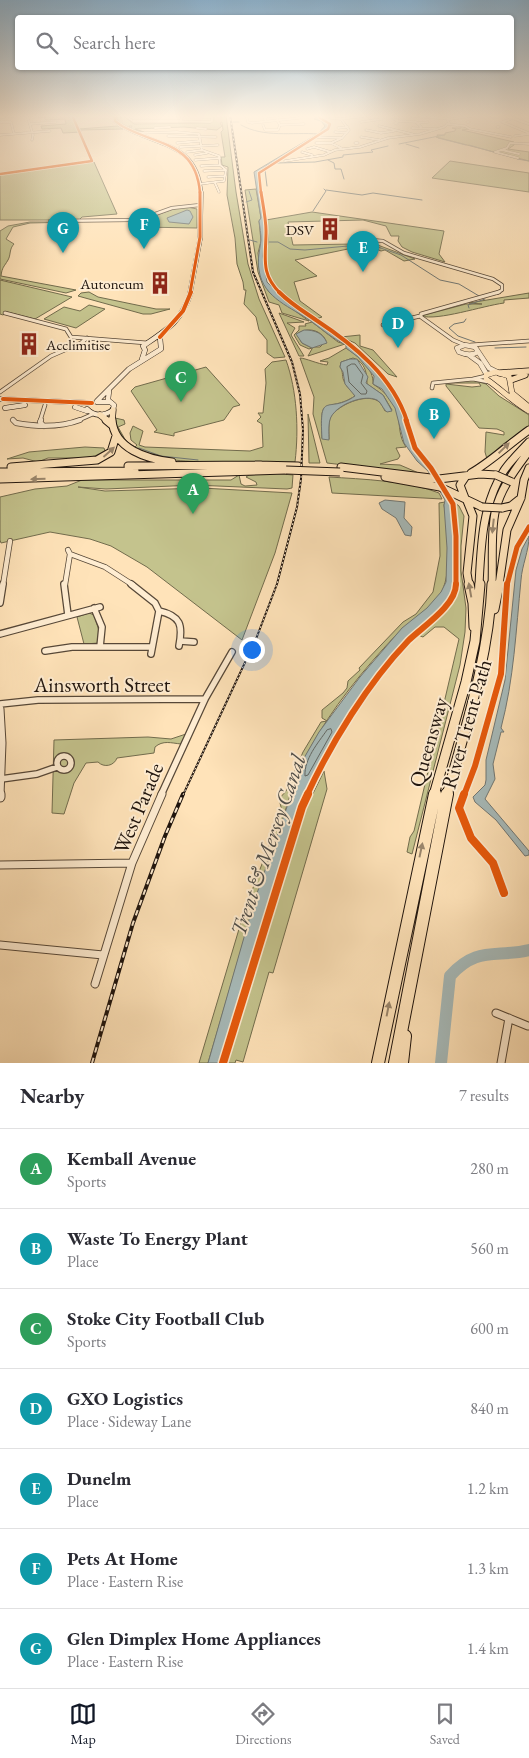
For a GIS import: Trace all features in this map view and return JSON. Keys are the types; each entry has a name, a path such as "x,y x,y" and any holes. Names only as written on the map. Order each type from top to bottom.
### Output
{"highway":[{"path":"499,373 529,373"},
{"path":"511,381 529,373"},
{"path":"113,410 112,425 116,436 136,453 161,461 298,466 430,478 444,488 482,507 502,508 511,506 521,498"},
{"path":"97,415 112,425"},
{"path":"475,641 473,603 467,573 473,516 460,484 467,475 490,462 508,444 529,430"},
{"path":"11,467 97,460 109,455 114,450 116,436"},
{"name":"Queensway","path":"378,1061 430,810 466,682 475,641 478,622 481,547 485,517 491,494 504,470 529,442"},
{"name":"Queensway","path":"395,1063 409,999 444,808 482,666 489,628 494,518 503,491 512,473 529,452"},
{"path":"0,467 261,465"},
{"path":"489,628 500,588 506,536 511,519 521,504 524,480 529,468"},
{"path":"159,475 204,470"},
{"path":"0,479 286,470"},
{"path":"0,472 340,470 436,482 485,473 496,475 512,482 519,489 521,498"},
{"path":"402,1063 409,999"}],"main road":[{"path":"142,359 147,343 160,337 180,314 192,290 200,237 199,184 196,169 192,165"},
{"path":"88,411 88,406 109,391 124,373 162,347 160,337"},
{"path":"147,343 160,344"},
{"path":"144,350 157,351"},
{"path":"499,373 509,376 512,393 529,409 512,401 502,390 486,379 486,375 499,373"},
{"path":"491,383 505,385 511,381"},
{"path":"2,410 24,405 44,405 78,407 97,415 113,410 114,405 108,397 109,391"},
{"path":"1,399 110,402"},
{"path":"1,399 8,404 2,410"}],"street":[{"path":"200,166 220,165 226,170"},
{"path":"199,184 224,181 226,170"},
{"path":"204,171 226,170"},
{"path":"208,177 225,176"},
{"path":"213,192 219,192 215,183"},
{"path":"50,221 137,220 181,206 200,206"},
{"path":"372,240 381,240 404,253 493,279 503,287 502,291 496,294 422,317 383,325"},
{"path":"5,313 66,329 71,337 127,343 147,343"},
{"path":"422,317 453,340 478,351 489,368 499,373"},
{"path":"1,399 0,392 51,356 81,343 87,338"},
{"path":"432,388 433,383 473,379 486,375 484,367 476,359 459,352 453,340"},
{"path":"458,347 529,341"},
{"path":"127,343 144,350"},
{"path":"468,355 487,345"},
{"path":"473,379 491,383"},
{"path":"44,405 45,410 40,423 48,427"},
{"path":"13,420 16,423 48,427 73,424 97,415"},
{"path":"23,424 33,423 41,418"},
{"path":"0,602 10,541"},
{"path":"68,615 64,581 69,552 99,563 129,581 155,603 159,610 151,654"},
{"path":"0,634 97,608 102,627 100,647"},
{"path":"159,610 169,613 180,621 180,644 194,642"},
{"path":"45,651 72,647 152,647"},
{"name":"West Parade","path":"95,984 132,863 205,699 232,652"},
{"name":"Ainsworth Street","path":"0,704 38,700 205,699"},
{"path":"0,709 0,797"},
{"path":"1,780 22,775 43,774 57,767"},
{"path":"0,865 132,863"},
{"path":"0,945 103,955"},
{"path":"496,1013 528,1026"},
{"path":"501,1063 509,1018"}],"shaded area":[{"path":"75,165 95,165 117,214 82,217 79,220 0,220 0,175"},
{"path":"222,165 232,165 248,264 259,299 285,357 274,358 267,353 267,340 259,330 256,317 244,304 246,290 244,290 237,264 235,238 227,195 228,167"},
{"path":"446,165 474,165 529,173 529,192 432,178"},
{"path":"256,189 261,218 259,221 261,241 258,253 261,278 269,292 309,321 282,313 279,305 269,302 258,272 245,190"},
{"path":"187,207 197,209 197,228 140,227 150,222 149,218 173,209"},
{"path":"312,212 444,231 439,254 445,262 402,247 398,241 399,236 391,236 386,226 363,220 288,222 293,245 354,244 359,243 359,241 367,241 415,259 404,261 385,250 381,251 367,245 295,260 317,276 294,282 300,301 322,317 316,319 289,303 282,296 271,279 266,259 268,239 266,220"},
{"path":"30,222 75,222 30,223 13,227 6,239 14,244 1,276 76,290 66,293 0,279 0,231 8,226"},
{"path":"0,280 72,297 35,319 7,312 3,315 0,314"},
{"path":"89,292 98,297 156,309 170,309 143,314 78,296 81,293"},
{"path":"529,293 529,298 504,300 504,303 449,315 421,316 466,304 482,304 469,303"},
{"path":"89,305 105,309 76,328 44,319 64,307 80,311"},
{"path":"279,313 304,322 287,323 295,328 291,335 304,356 299,356"},
{"path":"312,322 338,342 345,344 308,356 313,347 320,347 326,341 324,337 313,330 305,330 297,334 302,343 312,348 309,349 300,345 294,335 299,330 299,326 306,326 305,324"},
{"path":"360,335 360,346 373,350 397,377 388,374 355,343 341,337"},
{"path":"346,348 351,351 368,368 373,378 373,384 385,393 397,410 401,436 406,447 396,448 400,456 398,459 380,464 400,465 421,474 327,463 313,414 314,397 300,358 327,365 328,362 320,361","holes":["353,358 361,362 365,369 367,384 383,395 392,410 385,411 382,405 373,399 366,398 353,401 340,408 331,416 329,439 322,438 321,423 324,409 327,406 355,396 344,381 340,367 341,362"]},
{"path":"286,360 295,397 297,437 295,462 177,460 160,458 144,453 131,445 129,443 135,447 137,445 131,440 130,433 133,426 143,431 139,445 145,447 250,451 263,447 262,424 257,421 261,417 258,413 263,413 266,383 265,369 272,362"},
{"path":"206,367 240,405 233,407 224,420 174,433 174,436 154,432 157,430 131,391 135,387"},
{"path":"472,380 486,384 499,396 529,415 529,427 503,444 487,459 485,452 486,432 504,435 504,432 497,429 479,428 446,386 446,384 472,387 481,386 479,383 446,383"},
{"path":"308,414 320,463 309,463"},
{"path":"115,418 124,420 125,424 118,427"},
{"path":"85,447 104,448 105,451 95,456 84,458 48,458 38,462 23,458 7,459 29,452"},
{"path":"271,473 293,475 292,488 194,485 106,489 78,487 105,491 202,488 292,493 275,553 242,640 147,567 111,546 90,539 50,532 1,543 0,540 0,497 35,489 67,486 82,480 231,480 239,475 241,484 245,486 257,485 256,482 246,477 249,475"},
{"path":"329,477 385,481 414,486 439,493 442,499 332,493"},
{"path":"451,500 459,506 464,516 461,571 466,608 465,632 460,665 412,854 407,852 410,837 414,831 459,639 444,627 435,627 423,637 418,635 449,607 456,596 460,576 460,548"},
{"path":"445,502 448,561 442,591 433,604 401,630 384,648 349,690 327,721 322,718 322,710 343,693 347,688 348,681 360,670 359,668 403,622 416,614 433,592 440,556 439,503"},
{"path":"89,613 94,615 100,634 99,643 84,644 77,617"},
{"path":"326,721 304,759 297,777 252,913 208,1063 199,1063 245,909 282,811 279,799 286,791 303,752 321,722"},
{"path":"186,734 181,744 161,743 155,747 154,753 117,758 114,763 109,765 103,765 98,762 86,763 74,783 64,814 52,813 54,740 148,737 171,739"},
{"path":"324,771 327,789 273,973 269,972 243,1062 236,1060 235,1063 225,1063 301,818"}],"water":[{"path":"268,165 258,173 265,229 263,256 267,282 287,302 361,353 375,369 400,406 414,448 429,466 451,507 455,539 455,586 448,603 404,643 358,700 310,782 283,858 221,1063 208,1063 255,899 304,758 319,732 360,677 402,628 427,608 441,592 446,582 445,500 428,471 417,461 404,443 395,408 382,389 373,384 374,376 358,357 346,348 346,345 272,295 262,280 258,262 261,240 259,221 261,218 254,172"},
{"path":"187,210 190,211 193,217 189,224 169,222 167,218"},
{"path":"304,330 318,333 327,343 312,348 302,343 296,334"},
{"path":"357,359 368,377 366,383 383,395 392,411 387,412 377,400 372,398 352,401 334,412 329,422 329,440 322,439 321,423 324,408 355,396 345,384 340,367 341,362"},
{"path":"385,500 405,502 404,518 412,527 411,536 405,535 396,518 382,509 379,503"},
{"path":"529,536 522,574 512,673 501,728 504,732 501,732 493,764 495,779 485,799 529,851 529,855 525,856 496,820 475,802 473,797 485,785 486,760 505,680 516,570 522,549"}],"waterway":[{"path":"267,186 265,170 273,165"},
{"path":"334,165 335,169 341,169 344,179"},
{"path":"313,211 326,191 324,189"},
{"path":"326,190 362,195 373,193 422,200"},
{"path":"246,202 252,200 249,191"},
{"path":"250,240 257,242"},
{"path":"269,242 278,242 290,249 305,250 369,244 401,255 440,280 459,284 479,296"},
{"path":"469,308 468,305 485,299"},
{"path":"466,319 464,322 454,324 449,328 458,336 475,342"},
{"path":"495,348 526,347"},
{"path":"139,448 161,456 198,460"},
{"path":"441,1063 450,976 469,960 478,957 529,950"}],"railway":[{"path":"183,795 256,639 277,584 297,507 301,479 303,430 300,394 292,362 253,272 237,165"},
{"path":"92,1063 133,923 165,836 183,794"}],"cycle path":[{"path":"0,174 66,165"},
{"path":"160,337 183,311 192,290 195,275 200,237 201,199 200,183 192,165"},
{"path":"223,1063 302,807 319,769 358,703 407,642 445,607 453,597 456,588 456,536 453,504 431,468 415,448 402,407 375,368 361,353 317,320 290,303 270,283 264,261 266,231 259,173 272,165"},
{"path":"3,399 92,403"},
{"name":"River Trent Path","path":"504,893 493,863 471,838 459,808 475,766 501,674 507,579 517,547 529,527"}],"place":[{"name":"DSV","path":"330,229"},
{"name":"Pets At Home","path":"144,249"},
{"name":"Glen Dimplex Home Appliances","path":"63,253"},
{"name":"Dunelm","path":"363,272"},
{"name":"Autoneum","path":"160,283"},
{"name":"Acclimitise","path":"29,344"},
{"name":"GXO Logistics","path":"398,348"},
{"name":"Stoke City Football Club","path":"181,402"},
{"name":"Waste To Energy Plant","path":"434,439"},
{"name":"Kemball Avenue","path":"193,514"}],"water label":[{"name":"Trent & Mersey Canal","path":"268,845"}]}
